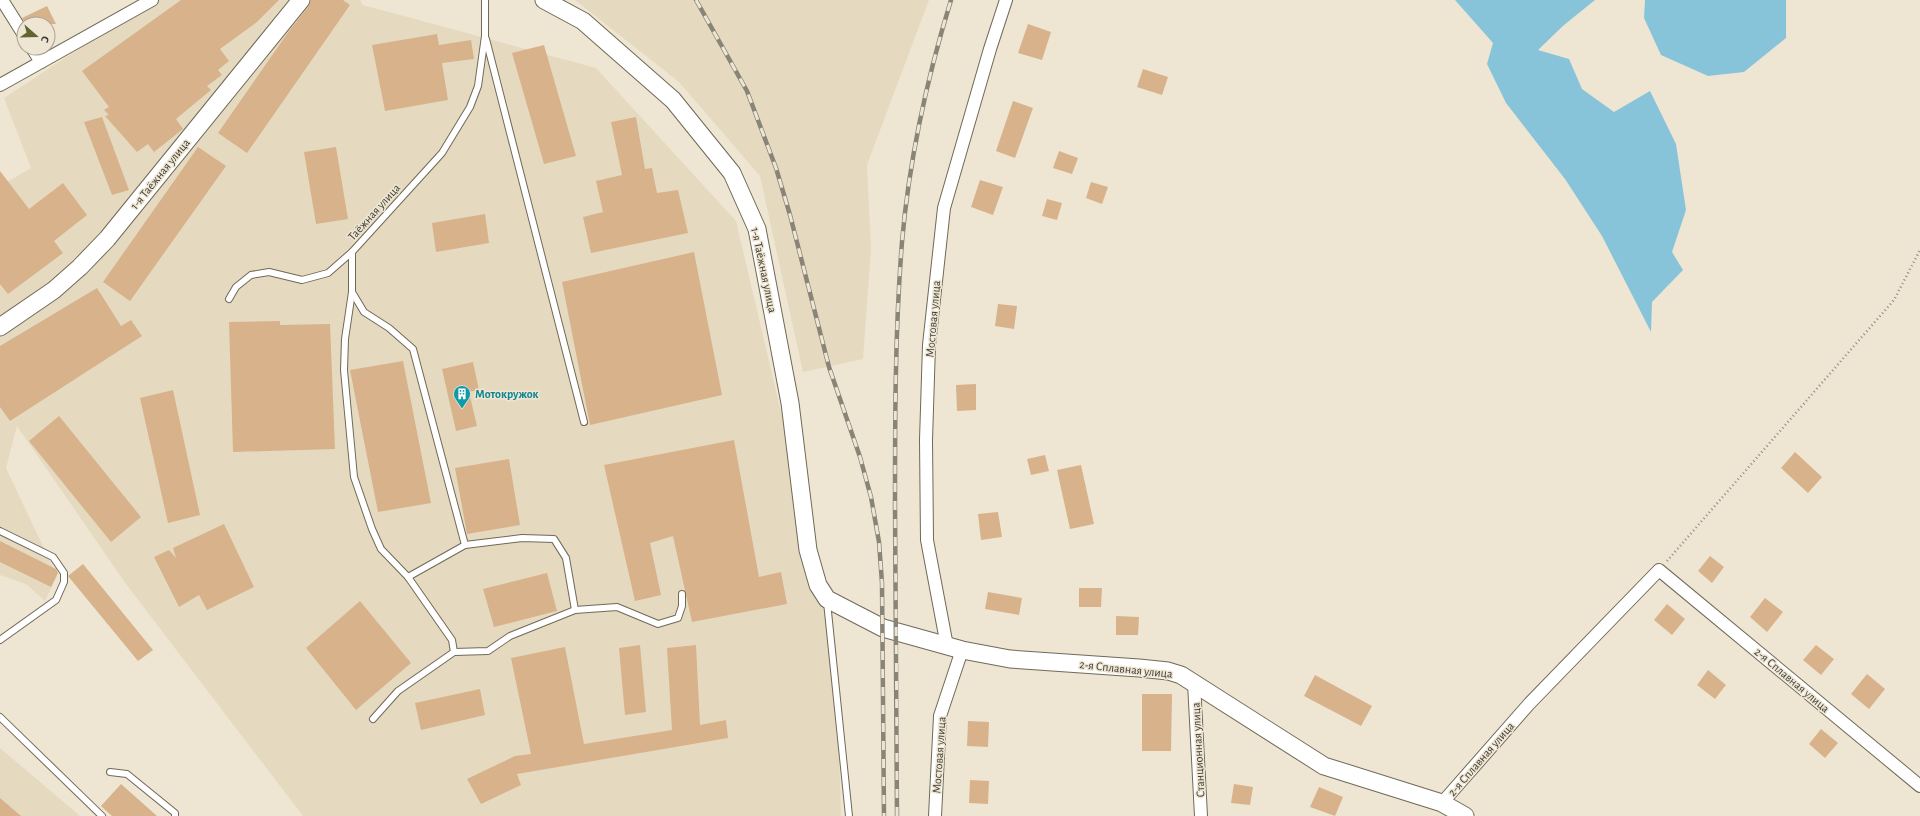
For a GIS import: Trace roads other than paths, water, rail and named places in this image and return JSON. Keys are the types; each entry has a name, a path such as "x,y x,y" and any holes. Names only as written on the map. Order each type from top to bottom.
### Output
{"street":[{"path":"2,0 16,22"},
{"path":"0,85 152,0"},
{"name":"1-я Таёжная улица","path":"0,327 54,290 80,267 107,239 301,0"},
{"name":"1-я Таёжная улица","path":"544,0 583,21 673,100 732,173 757,230 790,403 808,550 818,586 827,599"},
{"name":"Мостовая улица","path":"936,816 940,716 954,648 927,540 926,440 929,345 944,208 990,49 1006,0"},
{"path":"37,56 41,62"},
{"name":"2-я Сплавная улица","path":"827,599 883,628 954,648 1010,659 1168,671 1181,675 1324,766 1442,803 1529,704 1659,570 1920,786"},
{"name":"Станционная улица","path":"1194,683 1201,816"},
{"path":"1442,803 1466,816"}],"lane":[{"name":"Таёжная улица","path":"454,652 452,640 408,577 381,549 372,529 354,477 344,370 345,339 352,292 352,252 442,153 470,107 478,86 485,36 485,0"},
{"path":"485,36 584,422"},
{"path":"229,299 236,287 251,275 269,272 302,280 328,272 352,252"},
{"path":"352,292 364,312 389,328 413,349 465,545"},
{"path":"0,531 53,557 64,573 64,582 56,600 0,640"},
{"path":"408,577 465,545 522,538 554,539 566,558 575,610"},
{"path":"373,719 398,691 454,652 488,651 510,636 575,610 617,606 658,624 678,618 682,606 682,594"},
{"path":"827,599 849,816"},
{"path":"0,717 102,816"},
{"path":"110,772 127,774 175,813 175,816"}],"water":[{"path":"1455,0 1595,0 1564,25 1538,50 1569,59 1582,89 1614,112 1650,91 1676,144 1686,210 1672,252 1683,270 1652,302 1651,332 1602,236 1565,179 1506,103 1487,64 1493,43"},
{"path":"1645,0 1786,0 1786,38 1744,72 1708,76 1661,55 1644,18"}],"railway":[{"path":"696,0 747,91 776,168 790,215 829,367 860,457 871,497 879,542 882,583 884,816"},
{"path":"897,816 895,440 897,341 902,242 909,181 920,120 934,59 951,0"}],"place":[{"name":"Мотокружок","path":"462,409"}]}
